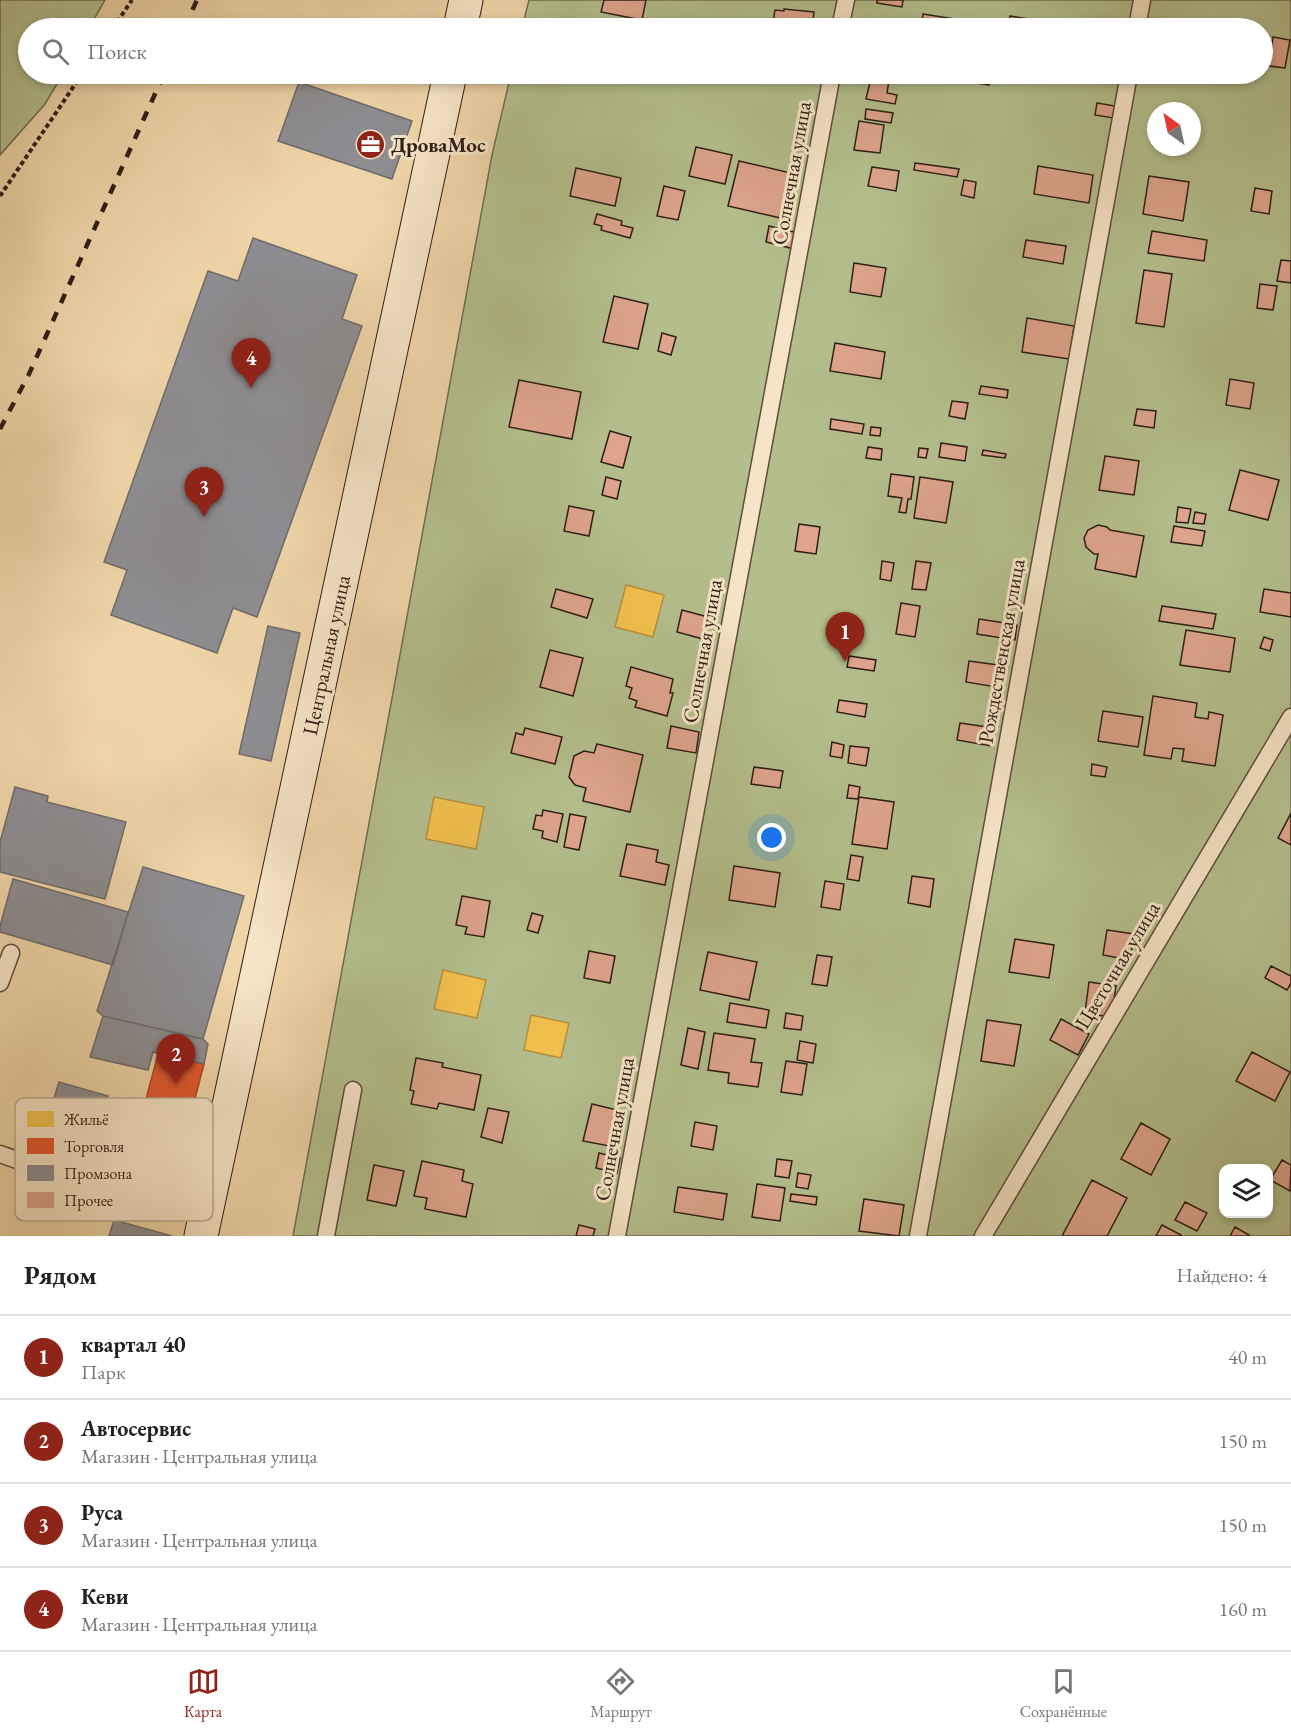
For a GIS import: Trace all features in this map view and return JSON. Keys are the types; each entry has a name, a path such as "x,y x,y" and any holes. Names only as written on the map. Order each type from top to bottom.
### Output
{"street":[{"path":"462,18 466,0"},
{"name":"Центральная улица","path":"213,1181 448,84"},
{"name":"Центральная улица","path":"201,1236 204,1221"}],"lane":[{"path":"842,18 846,0"},
{"path":"1139,18 1142,0"},
{"name":"Солнечная улица","path":"617,1236 830,84"},
{"name":"Рождественская улица","path":"918,1236 1127,84"},
{"name":"Цветочная улица","path":"983,1236 1291,717"},
{"path":"0,983 11,952"},
{"path":"326,1236 353,1090"},
{"path":"213,1152 219,1154"},
{"path":"0,1154 15,1159"}],"path":[{"path":"120,18 132,0"},
{"path":"0,196 75,84"}],"green space":[{"path":"0,0 105,0 95,18 18,18 18,84 57,84 45,104 0,155"},
{"path":"529,0 1291,0 1291,1236 293,1236 492,155 509,84 1273,84 1273,18 524,18"}],"building: Жильё":[{"path":"626,585 664,595 653,637 615,627"},
{"path":"434,797 484,807 476,849 426,839"},
{"path":"443,970 486,980 477,1018 434,1009"},
{"path":"531,1015 569,1023 561,1058 524,1050"}],"building: Торговля":[{"path":"158,1054 204,1064 195,1098 146,1098"}],"building: Промзона":[{"path":"298,84 305,84 412,121 392,179 278,141"},
{"path":"253,238 357,275 342,319 362,326 257,617 233,608 217,653 111,615 127,570 104,562 208,271 238,281"},
{"path":"268,626 300,633 271,761 239,754"},
{"path":"15,787 48,796 47,802 126,822 105,899 0,872 0,842"},
{"path":"143,867 244,896 203,1039 103,1016 97,1011"},
{"path":"13,879 128,912 113,965 0,932"},
{"path":"103,1016 203,1039 208,1044 204,1064 153,1052 148,1070 90,1057"},
{"path":"59,1082 108,1096 107,1098 54,1098"},
{"path":"114,1221 118,1221 172,1236 109,1236"}],"building: Прочее":[{"path":"604,0 646,0 642,18 601,12"},
{"path":"877,0 903,0 902,7 877,3"},
{"path":"784,9 814,12 813,18 774,18 775,10 784,11"},
{"path":"923,14 948,18 922,18"},
{"path":"1273,37 1290,40 1285,68 1273,66"},
{"path":"870,84 888,84 887,93 897,95 895,104 866,99"},
{"path":"1097,103 1115,106 1113,118 1095,115"},
{"path":"866,109 893,113 891,123 865,119"},
{"path":"859,121 884,125 880,153 854,150"},
{"path":"696,147 732,155 725,184 689,176"},
{"path":"739,161 795,174 785,219 728,206"},
{"path":"915,163 959,169 957,177 914,170"},
{"path":"1038,166 1093,175 1089,203 1034,194"},
{"path":"872,167 899,171 896,191 868,186"},
{"path":"576,168 621,178 615,206 570,196"},
{"path":"1149,176 1189,182 1183,221 1143,214"},
{"path":"964,180 976,182 974,198 961,195"},
{"path":"664,186 685,191 678,220 657,216"},
{"path":"1255,188 1272,191 1269,214 1251,211"},
{"path":"597,214 622,221 621,225 633,228 630,238 601,230 602,226 594,224"},
{"path":"769,226 802,234 798,250 766,242"},
{"path":"1152,231 1207,240 1204,261 1148,253"},
{"path":"1026,240 1066,246 1063,264 1023,257"},
{"path":"1281,260 1291,261 1291,283 1277,281"},
{"path":"854,263 886,268 881,297 850,292"},
{"path":"1144,270 1172,274 1164,327 1136,323"},
{"path":"1260,284 1277,286 1273,310 1257,308"},
{"path":"614,296 648,304 638,349 603,342"},
{"path":"1027,318 1074,326 1069,359 1022,352"},
{"path":"662,333 676,337 671,355 658,351"},
{"path":"835,343 885,352 881,379 830,371"},
{"path":"1230,379 1254,383 1250,409 1226,405"},
{"path":"519,380 581,392 572,439 509,427"},
{"path":"981,386 1008,390 1007,398 979,394"},
{"path":"952,401 968,403 965,419 949,416"},
{"path":"1137,409 1156,411 1154,428 1134,425"},
{"path":"831,419 864,424 862,434 830,429"},
{"path":"871,427 881,428 880,436 870,435"},
{"path":"610,431 631,437 623,468 601,462"},
{"path":"941,443 967,447 965,461 939,457"},
{"path":"868,447 882,449 881,460 866,458"},
{"path":"919,448 928,449 926,458 918,457"},
{"path":"983,450 1006,454 1005,458 982,455"},
{"path":"1105,456 1139,461 1134,495 1099,490"},
{"path":"1240,470 1279,480 1268,520 1229,510"},
{"path":"891,474 914,477 911,499 908,499 906,513 899,512 902,498 888,496"},
{"path":"606,477 621,481 617,499 602,495"},
{"path":"920,477 953,482 946,523 914,518"},
{"path":"569,506 594,511 589,536 564,531"},
{"path":"1178,507 1191,509 1188,523 1176,522"},
{"path":"1195,512 1206,514 1204,524 1193,523"},
{"path":"799,524 820,527 816,554 795,551"},
{"path":"1098,525 1110,530 1144,536 1136,577 1095,569 1098,554 1094,554 1086,547 1084,538 1088,530"},
{"path":"1174,526 1205,531 1202,546 1171,542"},
{"path":"882,561 894,563 891,581 880,579"},
{"path":"916,561 931,563 926,590 912,589"},
{"path":"556,589 593,599 587,618 551,607"},
{"path":"1264,589 1291,593 1291,617 1260,612"},
{"path":"901,603 920,606 915,637 896,634"},
{"path":"1162,606 1216,614 1213,629 1159,621"},
{"path":"682,610 708,617 703,639 677,632"},
{"path":"979,619 1017,625 1015,640 977,634"},
{"path":"1186,630 1235,638 1230,672 1180,665"},
{"path":"1264,637 1273,640 1270,651 1260,648"},
{"path":"550,650 583,658 573,696 540,687"},
{"path":"849,656 876,660 874,671 847,667"},
{"path":"969,661 1005,666 1002,688 966,682"},
{"path":"631,667 673,679 670,693 673,693 667,716 635,707 637,701 629,698 632,688 626,686"},
{"path":"1153,696 1197,703 1195,717 1208,719 1209,712 1223,715 1215,766 1182,761 1184,749 1173,748 1171,759 1144,755"},
{"path":"839,700 867,704 865,717 837,712"},
{"path":"1103,711 1143,717 1138,747 1098,741"},
{"path":"960,723 994,728 991,746 957,740"},
{"path":"671,726 699,732 696,753 667,748"},
{"path":"525,728 562,737 555,764 511,753 516,733 523,735"},
{"path":"832,742 844,745 842,758 830,756"},
{"path":"597,744 643,755 630,812 583,801 586,788 575,785 569,777 574,756 584,751 594,753"},
{"path":"850,746 869,748 866,766 848,763"},
{"path":"1092,764 1107,767 1105,777 1091,775"},
{"path":"754,767 783,771 780,788 751,784"},
{"path":"849,785 860,787 858,799 847,798"},
{"path":"859,797 894,802 887,849 852,844"},
{"path":"543,810 563,814 557,842 542,838 543,831 533,829 536,815 542,816"},
{"path":"1291,813 1291,845 1278,838"},
{"path":"570,814 586,817 579,850 564,847"},
{"path":"627,844 658,850 656,862 669,865 665,885 620,876"},
{"path":"851,855 863,857 859,881 847,879"},
{"path":"734,866 780,873 775,907 729,900"},
{"path":"912,876 934,879 930,907 908,903"},
{"path":"825,881 844,884 840,910 821,907"},
{"path":"462,896 490,901 484,937 465,934 467,927 456,925"},
{"path":"532,913 543,916 538,933 527,930"},
{"path":"1107,930 1134,934 1130,960 1103,955"},
{"path":"1015,939 1054,945 1049,978 1009,972"},
{"path":"589,951 615,956 610,983 584,978"},
{"path":"708,952 757,962 749,1000 700,990"},
{"path":"817,955 832,957 827,986 812,984"},
{"path":"1271,966 1291,976 1291,983 1287,990 1265,978"},
{"path":"1089,982 1116,986 1111,1017 1085,1013"},
{"path":"730,1003 769,1010 766,1028 727,1022"},
{"path":"786,1013 803,1016 801,1030 784,1028"},
{"path":"1061,1019 1089,1034 1078,1055 1050,1040"},
{"path":"987,1020 1021,1025 1014,1066 981,1061"},
{"path":"688,1028 705,1032 698,1069 681,1065"},
{"path":"714,1033 755,1039 751,1062 762,1063 758,1087 728,1083 729,1073 708,1070"},
{"path":"800,1041 816,1044 813,1063 797,1060"},
{"path":"1252,1052 1290,1072 1275,1101 1236,1081"},
{"path":"416,1058 443,1063 442,1067 481,1075 474,1110 439,1103 437,1109 411,1104 414,1091 410,1090"},
{"path":"786,1061 807,1064 802,1095 781,1092"},
{"path":"592,1104 617,1110 609,1146 583,1141"},
{"path":"488,1108 509,1112 502,1143 481,1137"},
{"path":"695,1122 717,1126 713,1150 691,1146"},
{"path":"1141,1123 1170,1139 1151,1175 1121,1159"},
{"path":"599,1153 620,1158 617,1173 596,1168"},
{"path":"777,1159 792,1161 789,1178 775,1176"},
{"path":"1282,1160 1291,1165 1290,1191 1273,1182 1273,1175"},
{"path":"422,1161 464,1170 462,1181 473,1184 466,1217 425,1209 427,1198 414,1196"},
{"path":"374,1165 404,1171 396,1206 367,1200"},
{"path":"798,1173 811,1175 808,1189 796,1187"},
{"path":"1092,1180 1127,1198 1107,1236 1062,1236"},
{"path":"757,1184 785,1188 780,1221 752,1217"},
{"path":"678,1187 727,1194 723,1220 674,1212"},
{"path":"791,1194 817,1197 816,1205 790,1201"},
{"path":"864,1199 904,1205 899,1236 859,1231"},
{"path":"1185,1202 1207,1213 1197,1231 1175,1220"},
{"path":"579,1225 595,1229 593,1236 576,1236"},
{"path":"1162,1225 1181,1235 1181,1236 1156,1236"},
{"path":"1235,1227 1249,1235 1249,1236 1230,1236"}],"railway":[{"path":"189,18 197,0"},
{"path":"0,429 29,374 160,84"}],"place":[{"name":"ДроваМос","path":"370,144"},
{"name":"Кеви","path":"251,388"},
{"name":"Руса","path":"204,517"},
{"name":"квартал 40","path":"845,662"},
{"name":"Автосервис","path":"176,1084"}]}
